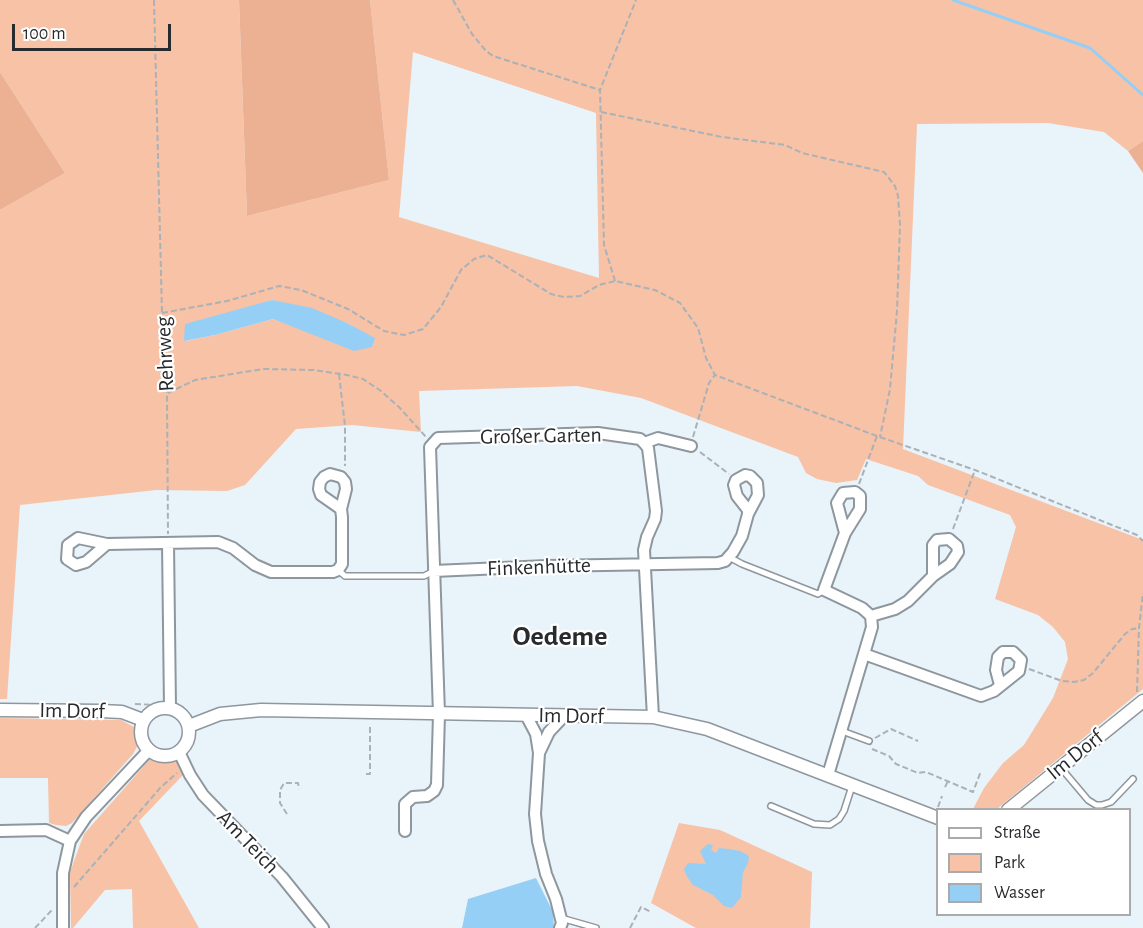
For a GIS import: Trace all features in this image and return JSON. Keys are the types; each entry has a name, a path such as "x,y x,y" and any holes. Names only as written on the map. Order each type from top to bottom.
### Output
{"street":[{"name":"Großer Garten","path":"433,442 438,438 598,433 639,439 644,443 658,438 691,446"},
{"path":"405,831 405,804 413,797 427,796 434,791 437,785 439,714 430,447 433,442"},
{"path":"644,443 648,448 656,511 656,519 647,537 645,564 653,717"},
{"path":"107,544 225,544 263,570 271,572 338,570 342,564 343,555 341,509 346,489 341,477 330,474 320,482 319,489 321,495 341,509"},
{"path":"729,557 742,536 748,514 758,495 757,483 750,476 745,475 736,480 734,485 737,496 748,510 748,514"},
{"path":"828,775 872,627 871,616 862,608 824,590 845,533 860,509 860,496 855,492 843,494 837,503 845,533"},
{"path":"871,616 896,609 908,601 933,576 943,571 956,558 958,552 957,546 949,539 938,540 933,545 933,576"},
{"path":"168,543 170,708"},
{"name":"Finkenhütte","path":"434,571 718,563 729,557"},
{"path":"864,654 972,694 987,695 1014,676 1021,666 1018,655 1013,652 1003,652 996,663 1000,685"},
{"name":"Im Dorf","path":"1010,808 1140,703"},
{"path":"159,708 170,708 182,714 189,726 189,736 179,752 164,756 149,750 141,736 143,720 150,712 159,708"},
{"name":"Im Dorf","path":"0,710 122,712 143,720"},
{"name":"Im Dorf","path":"189,726 220,714 261,710 653,717 707,729 936,817"},
{"path":"526,715 536,734 539,753 535,814 538,841 546,874 556,898 561,923"},
{"path":"539,753 549,732 564,716"},
{"path":"63,928 63,873 70,841 86,818 149,750"},
{"name":"Am Teich","path":"179,752 203,795 282,878 323,928"},
{"path":"0,831 46,830 70,841"}],"lane":[{"path":"729,557 818,594 824,590"},
{"path":"338,570 345,576 424,576 434,571"},
{"path":"842,731 869,741"},
{"path":"1060,767 1088,800 1102,806 1111,802 1133,779"},
{"path":"771,806 814,824 830,825 839,819 844,811 853,784"},
{"path":"561,923 596,928"}],"path":[{"name":"Rehrweg","path":"154,0 162,313 167,393 168,543"},
{"path":"453,0 472,34 486,51 494,56 600,90"},
{"path":"615,281 604,245 600,90 636,0"},
{"path":"601,112 722,137 785,145 802,153 884,171 895,186 900,225 897,311 891,378 884,422 855,492"},
{"path":"162,313 227,301 279,286 301,290 348,309 384,331 405,335 423,329 441,307 461,270 474,259 487,255 551,294 564,297 580,296 599,285 615,281 655,290 680,303 698,328 706,358 715,375 879,437 975,470 1137,535 1143,541"},
{"path":"167,393 195,380 263,369 314,370 339,374 363,379 381,392 433,442"},
{"path":"339,374 345,426 345,468 341,477"},
{"path":"715,375 708,383 691,446 736,480"},
{"path":"949,539 975,470"},
{"path":"1140,703 1139,628 1143,593"},
{"path":"1021,666 1062,681 1084,680 1093,674 1125,634 1132,629 1139,628"},
{"path":"134,704 160,705 170,708"},
{"path":"366,774 370,774 368,756 370,712"},
{"path":"918,741 891,729 869,741 871,748 889,756 896,764 918,773 926,772 973,792 981,771"},
{"path":"35,928 62,901 161,787 186,765"},
{"path":"945,787 948,781"},
{"path":"287,814 280,802 280,790 284,783 298,783 299,789"},
{"path":"630,928 641,907 651,912"}],"green space":[{"path":"0,0 239,0 247,216 389,180 370,0 1143,0 1143,141 1128,151 1104,132 1048,123 917,124 903,449 1143,540 1143,689 998,808 974,808 984,788 1003,763 1024,745 1053,698 1068,659 1065,642 1053,627 1038,615 995,599 1016,527 1010,515 928,485 918,476 866,459 857,480 836,483 817,479 806,473 798,457 641,398 577,386 419,391 421,432 352,425 296,429 245,485 227,491 156,490 20,505 7,699 0,699 0,210 65,173 0,72","holes":["413,52 596,113 599,278 399,217","272,300 347,323 375,339 304,330 273,319 185,341 238,311"]},
{"path":"0,718 121,720 134,727 138,745 133,754 72,823 66,826 56,825 49,823 48,778 0,778"},
{"path":"176,758 184,774 139,821 199,928 133,928 132,889 105,890 71,928 70,872 84,834 150,759"},
{"path":"679,823 720,830 812,872 810,928 696,928 651,903"}],"shaded area":[{"path":"239,0 370,0 389,180 247,216"},
{"path":"0,72 65,173 0,210"},
{"path":"1143,141 1143,173 1128,151"}],"water":[{"path":"272,300 312,308 347,323 375,338 372,347 354,351 273,319 184,341 185,324"},
{"path":"708,844 713,845 711,850 716,853 719,848 740,851 749,856 743,872 741,897 732,908 724,906 713,895 693,885 686,875 684,869 688,863 706,864 700,851"},
{"path":"536,878 553,912 554,928 462,928 468,899"}],"waterway":[{"path":"953,0 1090,48 1143,95"}],"district":[{"name":"Oedeme","path":"560,637"}]}
